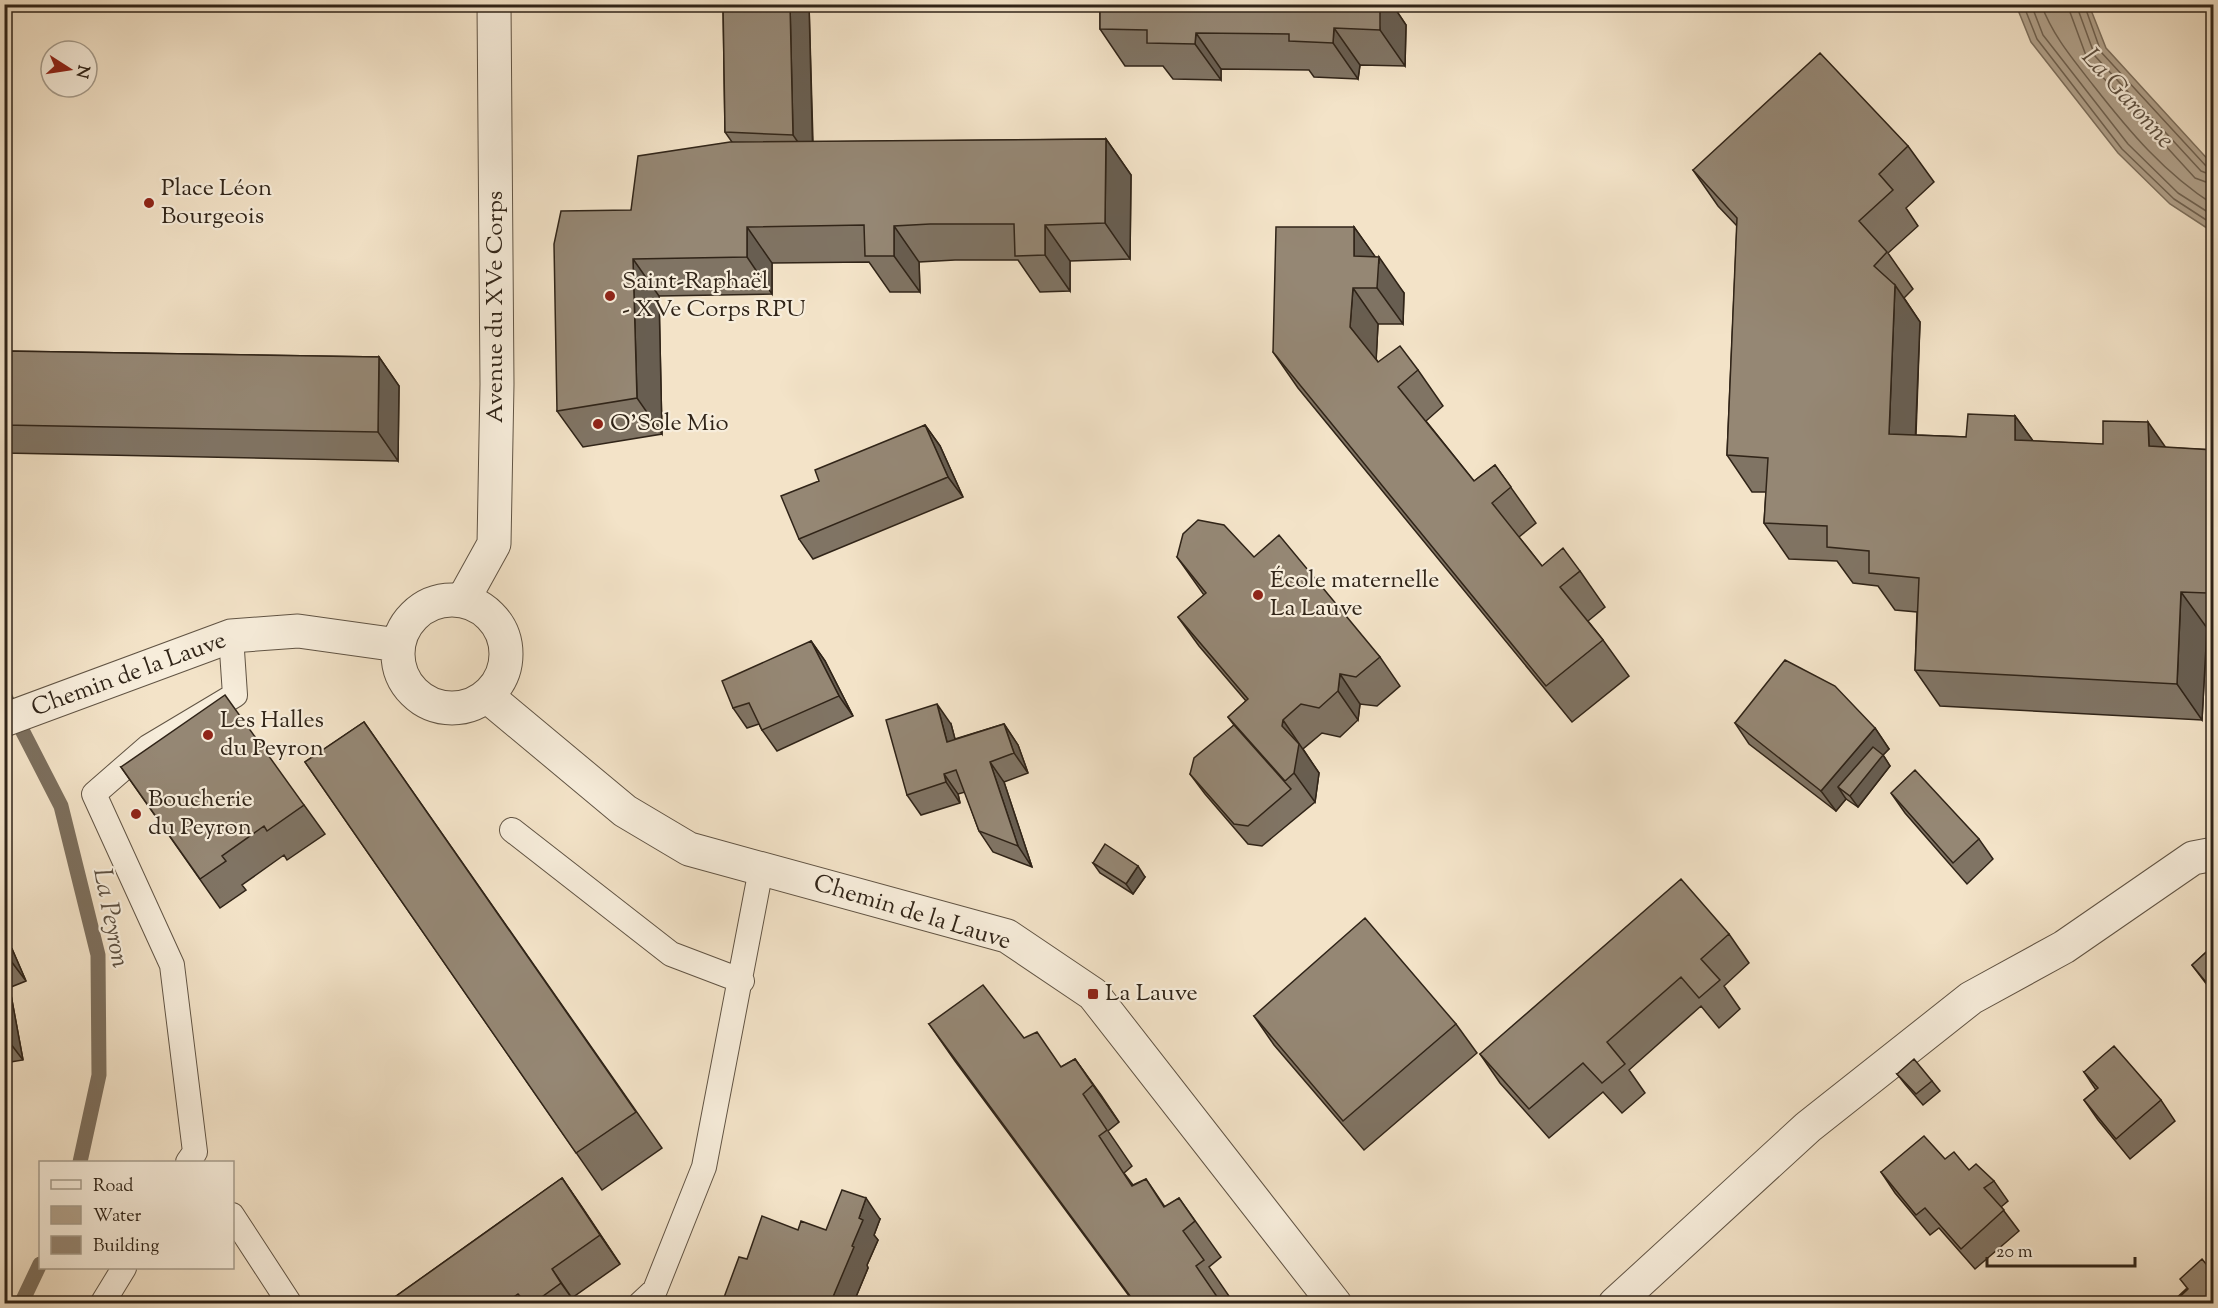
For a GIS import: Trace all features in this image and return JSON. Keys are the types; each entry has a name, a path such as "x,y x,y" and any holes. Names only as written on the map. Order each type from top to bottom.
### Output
{"street":[{"name":"Avenue du XVe Corps","path":"463,600 494,543 497,384 494,4"},
{"path":"442,600 463,600 481,608 496,621 505,640 507,659 501,680 487,696 469,707 447,710 427,704 409,689 399,668 398,645 407,623 424,608 442,600"},
{"name":"Chemin de la Lauve","path":"19,715 231,636 298,631 398,645"},
{"name":"Chemin de la Lauve","path":"487,696 625,811 689,849 1007,936 1093,994 1335,1304"},
{"path":"1615,1304 1808,1126 1971,998 2064,947 2193,858 2214,854"}],"lane":[{"path":"195,1159 172,966 94,794 148,747 235,695 231,636"},
{"path":"512,830 671,954 742,981"},
{"path":"640,1304 655,1290 704,1167 762,869"},
{"path":"234,1218 290,1304"},
{"path":"102,1304 123,1269"}],"water":[{"name":"La Garonne","path":"2016,5 2089,5 2106,48 2213,165 2213,232 2170,204 2118,153 2031,42"}],"building":[{"path":"723,4 790,4 793,135 725,132"},
{"path":"1100,4 1380,4 1380,30 1334,28 1333,43 1289,41 1289,34 1196,33 1195,44 1147,43 1147,30 1100,29"},
{"path":"1820,53 1908,146 1879,174 1893,190 1859,221 1887,252 1874,266 1895,285 1889,434 1966,437 1968,414 2015,416 2015,440 2103,444 2103,421 2148,422 2149,446 2214,450 2214,540 2210,540 2207,593 2181,592 2177,684 1915,670 1919,578 1869,573 1869,551 1827,547 1827,526 1764,523 1768,458 1727,455 1737,218 1693,170"},
{"path":"1106,139 1105,223 1045,225 1045,255 1015,256 1014,224 930,224 894,226 894,256 865,256 864,225 747,227 747,257 633,259 637,398 557,411 554,244 561,211 631,210 638,156 730,142"},
{"path":"1276,227 1354,227 1354,256 1379,257 1377,288 1353,288 1350,327 1378,362 1400,346 1418,370 1398,387 1474,481 1495,465 1511,487 1492,503 1542,566 1563,548 1580,571 1560,587 1603,640 1546,686 1273,352"},
{"path":"4,351 379,357 378,432 4,425"},
{"path":"925,425 948,477 799,539 781,496 819,481 815,470"},
{"path":"1198,520 1224,525 1254,557 1279,535 1380,657 1356,677 1340,674 1338,691 1319,708 1301,704 1283,720 1282,726 1299,744 1294,773 1285,781 1228,717 1248,699 1178,617 1206,593 1177,557 1183,534"},
{"path":"811,641 839,696 762,730 749,703 733,708 722,681"},
{"path":"1785,660 1835,686 1875,728 1821,791 1735,723"},
{"path":"225,695 304,805 267,831 264,826 222,856 226,861 200,879 121,767"},
{"path":"937,704 947,742 1004,724 1014,753 990,762 1018,846 979,831 956,770 944,774 946,782 907,795 886,720"},
{"path":"364,722 636,1112 576,1153 305,762"},
{"path":"1234,725 1291,789 1248,826 1234,824 1190,774 1194,758"},
{"path":"1873,747 1883,755 1850,796 1838,787"},
{"path":"1915,770 1979,839 1953,863 1891,793"},
{"path":"1105,844 1138,866 1126,884 1093,863"},
{"path":"1681,879 1729,934 1701,959 1720,980 1699,998 1681,977 1607,1042 1625,1064 1602,1083 1583,1063 1529,1109 1480,1054"},
{"path":"1365,918 1456,1024 1343,1121 1254,1016"},
{"path":"4,945 11,961 4,964"},
{"path":"2214,945 2214,992 2192,965"},
{"path":"983,985 1024,1038 1037,1032 1061,1067 1075,1059 1093,1085 1083,1094 1107,1130 1099,1136 1132,1186 1146,1179 1164,1207 1179,1198 1195,1221 1183,1231 1204,1260 1196,1266 1222,1304 1136,1304 929,1024"},
{"path":"2114,1046 2161,1100 2116,1139 2084,1100 2098,1088 2084,1072"},
{"path":"1914,1059 1932,1081 1916,1094 1897,1074"},
{"path":"1924,1136 1945,1159 1954,1152 1969,1170 1976,1164 1994,1181 1984,1188 2004,1210 1961,1249 1925,1208 1916,1215 1881,1172"},
{"path":"562,1178 600,1235 552,1269 561,1283 532,1304 527,1304 518,1294 504,1304 385,1304"},
{"path":"842,1190 866,1198 859,1218 863,1220 852,1246 854,1247 830,1304 812,1304 798,1298 796,1304 733,1304 723,1300 739,1257 747,1259 762,1216 798,1230 801,1221 826,1230"},
{"path":"2202,1259 2210,1269 2214,1266 2214,1304 2172,1304 2188,1289 2180,1279"},
{"path":"2186,1289 2187,1290 2170,1304"}],"waterway":[{"name":"La Peyron","path":"4,695 61,806 98,955 99,1075 80,1161"},
{"name":"La Peyron","path":"21,1304 39,1266"}],"place":[{"name":"Place Léon Bourgeois","path":"149,203"},
{"name":"Saint-Raphaël - XVe Corps RPU","path":"610,296"},
{"name":"O’Sole Mio","path":"598,424"},
{"name":"École maternelle La Lauve","path":"1258,595"},
{"name":"Les Halles du Peyron","path":"208,735"},
{"name":"Boucherie du Peyron","path":"136,814"},
{"name":"La Lauve","path":"1093,994"}]}
